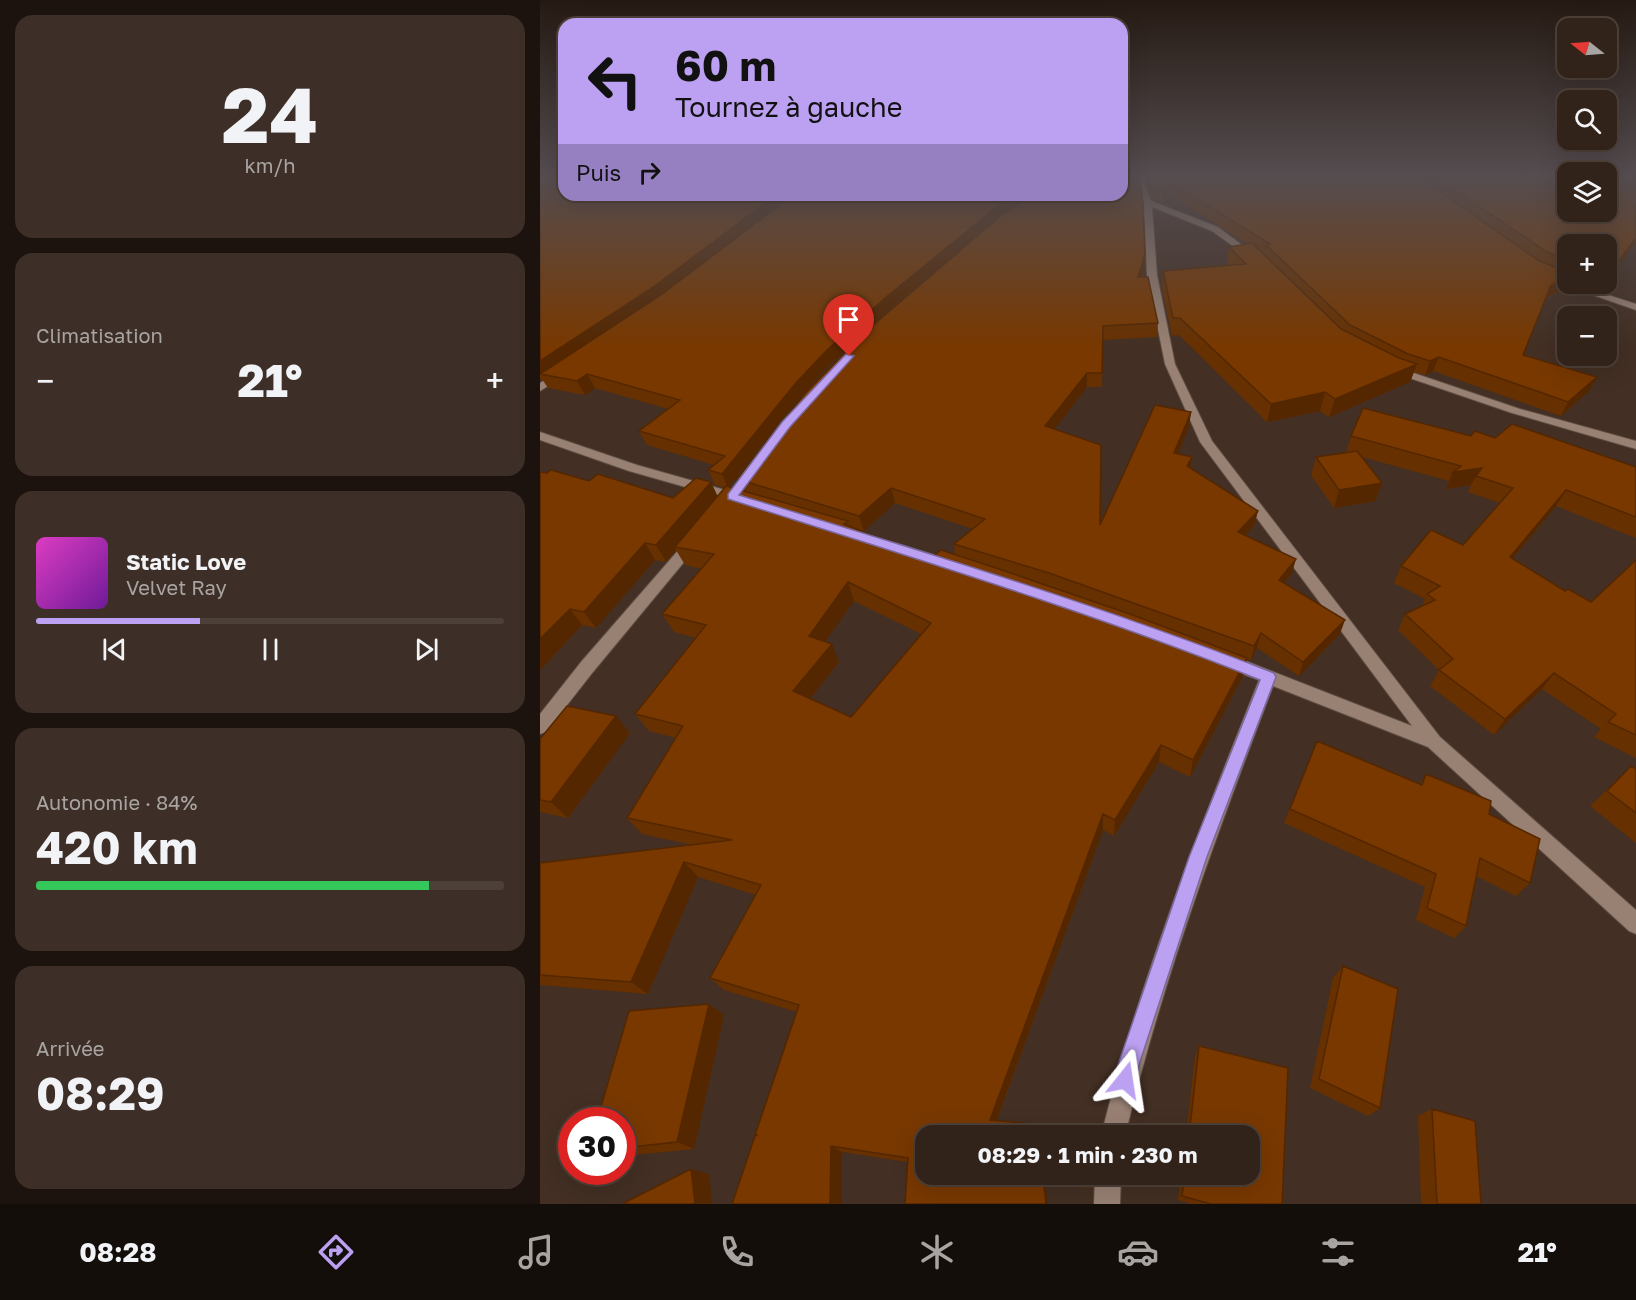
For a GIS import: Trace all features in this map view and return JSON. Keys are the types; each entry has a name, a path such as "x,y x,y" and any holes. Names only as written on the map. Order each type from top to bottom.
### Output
{"street":[{"path":"1150,234 1152,275 1170,364 1206,442 1434,742 1636,924"},
{"path":"1222,234 1262,265"},
{"path":"1600,294 1636,307"},
{"path":"1379,362 1398,372 1516,411 1636,445"},
{"path":"540,388 568,369"},
{"path":"540,436 633,468 754,503"},
{"path":"540,727 587,667 701,532"},
{"path":"886,544 961,568"},
{"path":"1214,656 1434,742"},
{"path":"1115,1125 1129,1062 1198,857 1268,677"},
{"path":"1107,1204 1108,1185"}],"building":[{"path":"540,234 724,234 652,288 540,361"},
{"path":"741,234 963,234 885,298 826,351 795,384 722,474 708,470 725,456 639,431 680,400 587,374 577,381 540,374 661,295"},
{"path":"979,234 1144,234 1145,254 1138,277 1148,277 1158,323 1103,326 1102,373 1087,373 1045,426 1101,445 1100,525 1155,405 1191,412 1174,453 1192,457 1187,466 1258,511 1238,532 1296,559 1279,580 1345,620 1303,662 1261,633 1254,646 1049,573 954,544 985,519 891,488 859,516 737,479 806,392 865,332"},
{"path":"1254,234 1501,234 1538,260 1557,268 1557,282 1551,285 1523,355 1597,377 1568,402 1439,357 1430,361 1408,354 1350,325 1266,245 1270,244"},
{"path":"1521,234 1557,234 1557,256 1547,252"},
{"path":"1617,234 1636,234 1636,238 1617,263"},
{"path":"1252,243 1341,329 1399,358 1417,364 1335,399 1325,392 1271,404 1180,318 1173,318 1163,271 1246,264 1229,247"},
{"path":"1363,408 1471,436 1475,431 1495,438 1512,424 1636,467 1636,517 1566,490 1510,557 1565,591 1568,589 1591,602 1636,560 1636,735 1608,722 1616,714 1554,673 1505,719 1439,670 1453,659 1405,614 1435,600 1427,594 1440,586 1401,566 1431,530 1463,545 1513,488 1476,476 1482,468 1453,472 1461,466 1351,436"},
{"path":"1357,451 1382,483 1339,490 1316,457"},
{"path":"551,470 589,481 598,474 673,498 696,478 711,482 656,545 645,543 584,612 570,609 540,639 540,472 547,473"},
{"path":"726,486 848,521 844,524 929,560 941,550 996,568 1130,614 1247,658 1193,760 1161,745 1115,820 1103,814 990,1120 1025,1123 1025,1125 915,1125 915,1185 1044,1185 1046,1204 905,1204 908,1158 831,1146 830,1204 732,1204 755,1136 758,1135 755,1135 799,1005 710,978 761,885 684,862 631,982 540,975 540,863 732,840 627,818 683,726 635,714 706,625 662,614 714,554 675,547","holes":["848,582 931,623 851,717 793,691 832,644 809,636"]},
{"path":"567,706 616,716 551,802 540,800 540,739"},
{"path":"1317,741 1422,785 1426,774 1491,801 1489,814 1540,839 1530,883 1480,858 1466,926 1427,908 1436,874 1290,809"},
{"path":"1631,766 1636,769 1636,813 1607,791"},
{"path":"1343,966 1398,989 1380,1108 1319,1079"},
{"path":"709,1004 677,1142 636,1146 636,1107 601,1107 629,1011"},
{"path":"1199,1046 1288,1068 1282,1204 1211,1204 1182,1196 1184,1185 1260,1185 1260,1125 1190,1125"},
{"path":"1432,1109 1475,1121 1481,1204 1437,1204"},
{"path":"691,1169 695,1204 622,1204"}],"route":[{"path":"849,356 786,424 732,496 1044,594 1181,642 1268,677 1198,857 1125,1080"}]}
